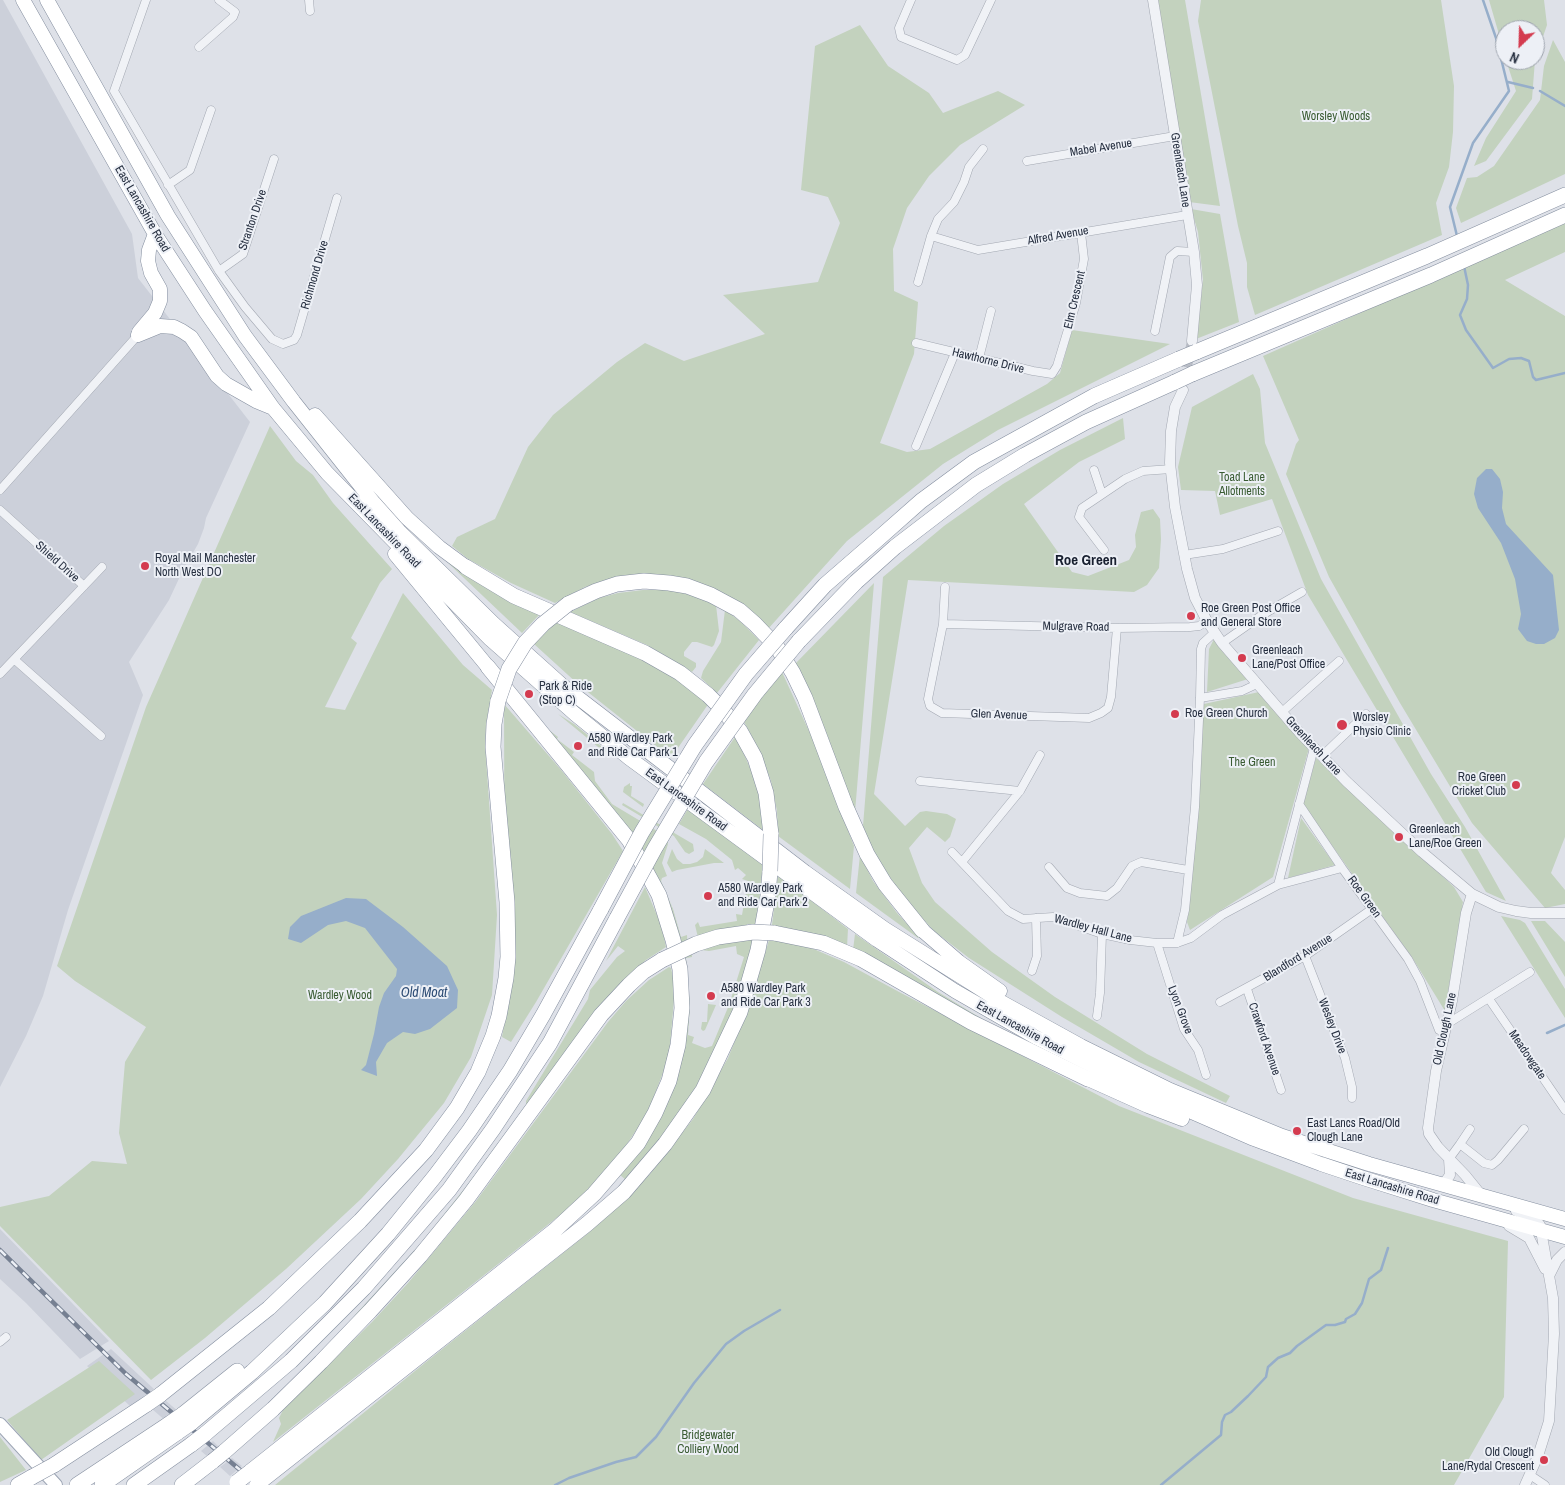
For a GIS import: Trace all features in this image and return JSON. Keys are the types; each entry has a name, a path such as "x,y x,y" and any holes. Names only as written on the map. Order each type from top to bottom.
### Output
{"highway":[{"name":"East Lancashire Road","path":"23,0 155,234 205,311 273,408 327,473 490,639 634,763 836,911 939,981 1019,1029 1108,1074 1254,1140 1321,1164 1565,1237"},
{"name":"East Lancashire Road","path":"47,0 177,231 245,336 294,402 374,503 444,577 563,686 805,872 885,929 1003,1003 1128,1069 1214,1109 1282,1136 1369,1164 1565,1219"},
{"path":"77,1485 180,1423 252,1372 325,1303 388,1234 469,1131 510,1071 543,1015 647,824 695,745 746,674 785,628 825,585 878,538 921,501 974,462 1094,396 1179,360 1194,346 1253,328 1427,256 1565,195"},
{"path":"134,1485 198,1439 291,1361 364,1288 449,1190 493,1129 550,1043 655,848 706,762 755,694 799,641 856,582 896,547 976,486 1025,455 1086,422 1179,386 1192,374 1431,275 1565,215"},
{"path":"138,335 155,313 160,301 160,289 151,273 148,262 149,250 155,234"},
{"path":"138,335 160,326 174,327 182,331 191,337 217,376 226,384 256,402 273,408"},
{"path":"235,1483 256,1480 587,1224 624,1192 665,1144 703,1090 740,1012 758,950 765,913 770,871 771,834 766,793 755,758 740,731 708,695 680,673 645,653 514,596 466,567 439,547 407,518 245,336"},
{"path":"256,1480 554,1231 594,1194 638,1143 655,1113 669,1081 679,1036 682,1008 680,970 674,940 659,894 629,840 458,629 327,473"},
{"path":"18,1485 148,1404 269,1308 360,1221 426,1150 457,1108 478,1072 493,1036 506,978 508,957 506,893 493,747 498,700 506,676 520,650 543,624 568,604 591,593 617,584 639,582 662,582 687,586 712,595 739,610 755,624 780,651 793,673 805,698 846,807 867,854 885,884 922,930 941,948 977,976 1128,1069"},
{"path":"458,629 508,655"},
{"path":"182,1485 273,1409 370,1311 420,1256 466,1200 601,1015 629,984 662,960 696,944 718,937 741,933 774,933 823,943 848,953 971,1022 1088,1078 1181,1118 1254,1140"},
{"path":"102,1485 138,1460 180,1423"},
{"path":"88,1485 107,1473 138,1460"}],"main road":[{"path":"0,1424 56,1485"}],"street":[{"path":"146,0 114,91 219,271"},
{"path":"199,46 208,33 231,20 235,12 219,0"},
{"path":"309,0 310,11"},
{"path":"911,0 899,28 901,37 957,60 965,55 991,0"},
{"name":"Greenleach Lane","path":"1153,0 1194,252 1197,285 1194,346"},
{"path":"168,185 190,170 212,110"},
{"name":"Mabel Avenue","path":"1027,160 1175,136"},
{"path":"918,282 931,236 938,219 954,202 964,182 969,166 983,149"},
{"name":"Stranton Drive","path":"219,271 243,254 274,159"},
{"name":"Richmond Drive","path":"219,271 245,307 272,339 283,344 294,340 337,198"},
{"name":"Alfred Avenue","path":"931,236 978,250 1187,215"},
{"name":"East Lancashire Road","path":"177,231 190,223"},
{"name":"Elm Crescent","path":"1057,366 1076,303 1084,259 1081,233"},
{"path":"1155,331 1170,257 1177,251 1194,252"},
{"path":"979,358 990,311"},
{"path":"0,490 138,335"},
{"name":"Hawthorne Drive","path":"916,343 1032,371 1052,374 1057,366"},
{"path":"916,446 954,353"},
{"name":"Greenleach Lane","path":"1179,386 1171,431 1170,469 1175,506 1184,555 1195,598 1207,621 1222,643 1314,748 1422,852 1472,894 1499,907 1532,913 1565,913"},
{"path":"1104,550 1079,517 1082,508 1125,479 1144,471 1170,469"},
{"path":"1094,470 1102,494"},
{"name":"Shield Drive","path":"0,510 84,586 0,674"},
{"path":"1184,555 1223,549 1278,531"},
{"path":"84,586 102,567"},
{"name":"Glen Avenue","path":"945,587 943,624 928,699 930,706 942,713 1089,718 1108,708 1111,698 1117,628"},
{"path":"1222,643 1262,615 1302,592"},
{"name":"Mulgrave Road","path":"943,624 1117,628 1190,627 1199,626 1207,621"},
{"path":"1177,943 1185,910 1195,807 1201,649 1203,642 1215,632"},
{"path":"15,660 101,736"},
{"path":"1282,712 1339,662"},
{"path":"1200,698 1242,691 1257,684"},
{"path":"1322,756 1366,714"},
{"path":"1278,885 1314,748"},
{"path":"962,862 1020,791 1040,755"},
{"path":"920,780 1020,791"},
{"path":"1299,804 1342,868"},
{"name":"Wardley Hall Lane","path":"952,852 1008,911 1023,919 1053,917 1102,934 1157,943"},
{"path":"1049,867 1067,888 1080,893 1107,896 1117,888 1132,866 1141,862 1188,870"},
{"name":"Roe Green","path":"1157,943 1177,943 1191,938 1222,915 1278,885 1342,868 1408,960 1420,981 1439,1030 1446,1028"},
{"name":"Old Clough Lane","path":"1472,894 1466,913 1456,979 1436,1071 1428,1128 1438,1147 1465,1175 1480,1195 1536,1220 1542,1230"},
{"name":"Blandford Avenue","path":"1220,1002 1305,956 1372,909"},
{"path":"1032,971 1037,956 1036,918"},
{"path":"1097,1016 1100,993 1102,934"},
{"name":"Lyon Grove","path":"1157,943 1184,1029 1198,1050 1206,1075"},
{"name":"Wesley Drive","path":"1305,956 1345,1058 1352,1087 1352,1098"},
{"path":"1446,1028 1530,972"},
{"name":"Crawford Avenue","path":"1247,989 1282,1090"},
{"name":"Meadowgate","path":"1489,999 1565,1110"},
{"path":"1439,1184 1445,1182 1450,1175 1449,1159 1470,1129"},
{"path":"1460,1144 1484,1162 1492,1165 1524,1129"},
{"path":"1483,1214 1515,1228 1529,1238 1549,1276"},
{"path":"1525,1485 1547,1431 1551,1401 1554,1334 1553,1298 1542,1230"},
{"path":"1549,1276 1557,1260 1565,1252"},
{"path":"1530,1475 1545,1485"}],"shaded area":[{"path":"0,0 3,0 132,234 138,278 250,422 206,518 198,544 169,600 129,662 143,695 68,910 43,996 26,1036 0,1087"},
{"path":"0,1229 109,1341 80,1359 0,1279"},
{"path":"111,1349 154,1389 130,1406 87,1366"},
{"path":"165,1400 179,1412 167,1422 152,1409"},
{"path":"213,1441 220,1448 208,1457 201,1451"},
{"path":"232,1458 242,1466 230,1476 220,1467"}],"green space":[{"path":"1158,0 1185,0 1220,206 1189,202"},
{"name":"Worsley Woods","path":"1201,0 1441,0 1454,86 1453,132 1449,167 1436,203 1442,235 1255,315 1247,287 1247,263 1198,21"},
{"path":"1489,0 1544,0 1547,25 1545,31 1545,20 1495,21"},
{"path":"860,25 888,66 929,93 943,113 998,91 1025,105 960,145 929,176 907,208 893,249 894,291 918,302 914,354 880,443 907,452 930,449 1047,384 1060,373 1072,330 1170,344 998,430 943,464 847,541 768,629 735,600 621,578 585,587 555,603 511,583 468,559 452,546 457,537 495,519 528,447 553,415 617,362 645,343 684,361 765,334 723,295 818,282 840,223 828,197 801,190 815,46"},
{"path":"1553,40 1565,62 1565,174 1461,223 1456,208 1467,178 1477,177 1494,166 1540,100 1545,63"},
{"path":"1509,70 1534,70 1532,99 1486,161 1474,166 1486,138 1516,91"},
{"path":"1191,209 1220,214 1239,322 1196,339 1203,280 1198,232"},
{"path":"1565,222 1565,252 1505,280 1565,316 1565,837 1551,873 1565,890 1565,904 1545,908 1472,823 1400,703 1329,577 1286,474 1299,440 1263,356"},
{"name":"Toad Lane Allotments","path":"1253,374 1260,389 1265,443 1321,579 1431,774 1465,827 1506,901 1486,892 1308,595 1272,499 1220,515 1215,491 1181,490 1178,467 1192,407"},
{"path":"1123,418 1125,439 1079,462 1024,504 1072,572 1088,576 1129,560 1136,547 1135,535 1141,512 1153,509 1160,519 1159,568 1147,585 1134,592 908,580 874,794 905,826 920,812 926,811 947,814 956,819 950,837 945,842 927,827 909,848 922,883 935,902 992,952 1055,997 1147,1054 1230,1096 1226,1103 1139,1062 1062,1017 969,958 934,931 903,897 874,853 863,826 883,577 944,526 1003,484 1060,450"},
{"name":"Wardley Wood","path":"270,426 296,461 313,475 333,503 392,569 380,583 351,638 357,643 325,707 345,710 403,593 463,665 492,690 485,744 497,915 492,995 471,1057 444,1103 398,1159 361,1199 286,1269 205,1338 151,1380 0,1226 0,1207 49,1196 92,1161 127,1164 119,1133 125,1062 146,1027 75,981 57,966 146,707"},
{"path":"445,560 540,614 522,633"},
{"path":"874,583 855,812 826,732 795,664"},
{"path":"668,590 688,594 716,605 719,631 714,645 712,647 692,642 684,652 684,656 696,663 696,667 692,672 647,645 570,612 599,598 618,593"},
{"path":"725,610 740,621 759,640 717,693 701,678 703,671 721,642"},
{"path":"556,622 632,654 667,672 709,703 671,758 579,685 534,644"},
{"path":"1214,639 1248,679 1207,692 1209,649"},
{"path":"782,672 814,742 854,846 850,889 778,836 777,811 771,781 760,752 742,718"},
{"name":"The Green","path":"1259,692 1309,748 1273,877 1190,930 1187,922 1204,704"},
{"path":"504,704 562,771 612,834 623,851 511,1042 502,1037 505,1019"},
{"path":"558,714 574,724 611,754 603,751"},
{"path":"544,726 574,752 572,755 594,772 595,781 612,804 667,837 668,844 662,863 667,876 662,878 661,881 673,909 681,937 687,935 688,955 692,955 692,957 686,958 690,1006 688,1035 694,1037 692,1043 705,1048 712,1046 729,1005 744,957 737,954 736,946 709,951 701,950 695,925 698,922 700,927 737,921 736,914 742,915 748,881 742,879 746,875 738,868 735,870 732,860 706,839 679,824 689,807 763,862 757,924 747,924 746,940 754,940 749,963 727,1027 704,1075 685,1106 654,1149 626,1180 620,1175 683,1051 665,897"},
{"path":"735,737 755,780 760,799 763,830 703,784"},
{"path":"1316,758 1454,887 1463,902 1445,1011 1413,959 1303,805"},
{"path":"630,783 630,786 632,786 631,796 644,804 643,807 623,792 624,787"},
{"path":"623,803 693,844 694,851 689,854 685,852 674,836 622,805"},
{"path":"1301,818 1335,865 1288,878"},
{"path":"672,849 677,859 683,864 697,862 703,857 705,849 724,863 714,863 672,872 667,863"},
{"path":"860,855 873,881 918,938 856,893"},
{"path":"778,875 848,929 847,947 809,933 772,925"},
{"path":"645,887 662,927 666,947 646,960 625,980 465,1194 347,1330 355,1315 422,1242 468,1184 526,1105 526,1101 588,999 590,990 617,957 625,951 618,946 606,961"},
{"path":"1501,916 1525,923 1565,989 1565,1018"},
{"path":"1531,921 1545,921 1565,942 1565,977"},
{"path":"855,934 938,992 1007,1034 853,950"},
{"name":"Bridgewater Colliery Wood","path":"769,940 791,941 844,962 1119,1106 1353,1198 1508,1241 1504,1397 1454,1485 275,1485 587,1234 650,1174 693,1119 728,1058 748,1009"},
{"path":"669,967 673,977 674,999 670,1047 664,1070 650,1107 623,1150 596,1182 564,1212 273,1442 281,1424 279,1418 283,1410 372,1322 408,1283 476,1201 608,1022 626,1001 649,980"},
{"path":"708,1004 716,1005 703,1031 701,1029 702,1022 707,1022"},
{"path":"99,1361 135,1394 41,1460 7,1420"},
{"path":"0,1437 26,1470 0,1482"}],"water":[{"path":"1486,469 1492,469 1500,479 1503,492 1502,508 1506,524 1553,575 1559,630 1555,638 1544,644 1527,641 1518,629 1521,614 1515,579 1501,543 1478,508 1474,494 1477,478"},
{"name":"Old Moat","path":"346,898 366,899 403,927 447,966 458,990 457,1008 430,1029 415,1034 403,1032 387,1043 376,1062 377,1076 361,1070 366,1065 379,1007 384,993 396,976 397,969 365,928 346,921 328,925 301,943 288,939 290,927 301,916"}],"waterway":[{"path":"1457,236 1450,207 1473,143 1509,91 1496,38 1483,0"},
{"path":"1508,82 1533,88"},
{"path":"1540,91 1565,106"},
{"path":"1464,266 1468,285 1467,299 1460,315 1466,330 1493,368 1509,359 1521,358 1529,361 1533,377 1536,380 1565,373"},
{"path":"1547,1033 1565,1025"},
{"path":"1161,1485 1221,1435 1222,1422 1225,1415 1231,1412 1266,1377 1268,1367 1278,1358 1290,1353 1326,1325 1345,1322 1346,1319 1355,1314 1362,1303 1369,1279 1381,1270 1388,1248"},
{"path":"555,1485 569,1478 636,1457 656,1437 694,1383 726,1344 780,1310"}],"tunnel":[{"path":"1184,382 1192,341"}],"railway":[{"path":"0,1250 126,1374 258,1485"}],"place":[{"name":"Royal Mail Manchester North West DO","path":"145,566"},
{"name":"Roe Green Post Office and General Store","path":"1191,616"},
{"name":"Greenleach Lane/Post Office","path":"1242,658"},
{"name":"Park & Ride (Stop C)","path":"529,694"},
{"name":"Roe Green Church","path":"1175,714"},
{"name":"Worsley Physio Clinic","path":"1342,725"},
{"name":"A580 Wardley Park and Ride Car Park 1","path":"578,746"},
{"name":"Roe Green Cricket Club","path":"1516,785"},
{"name":"Greenleach Lane/Roe Green","path":"1399,837"},
{"name":"A580 Wardley Park and Ride Car Park 2","path":"708,896"},
{"name":"A580 Wardley Park and Ride Car Park 3","path":"711,996"},
{"name":"East Lancs Road/Old Clough Lane","path":"1297,1131"},
{"name":"Old Clough Lane/Rydal Crescent","path":"1544,1460"}],"district":[{"name":"Roe Green","path":"1086,561"}]}
